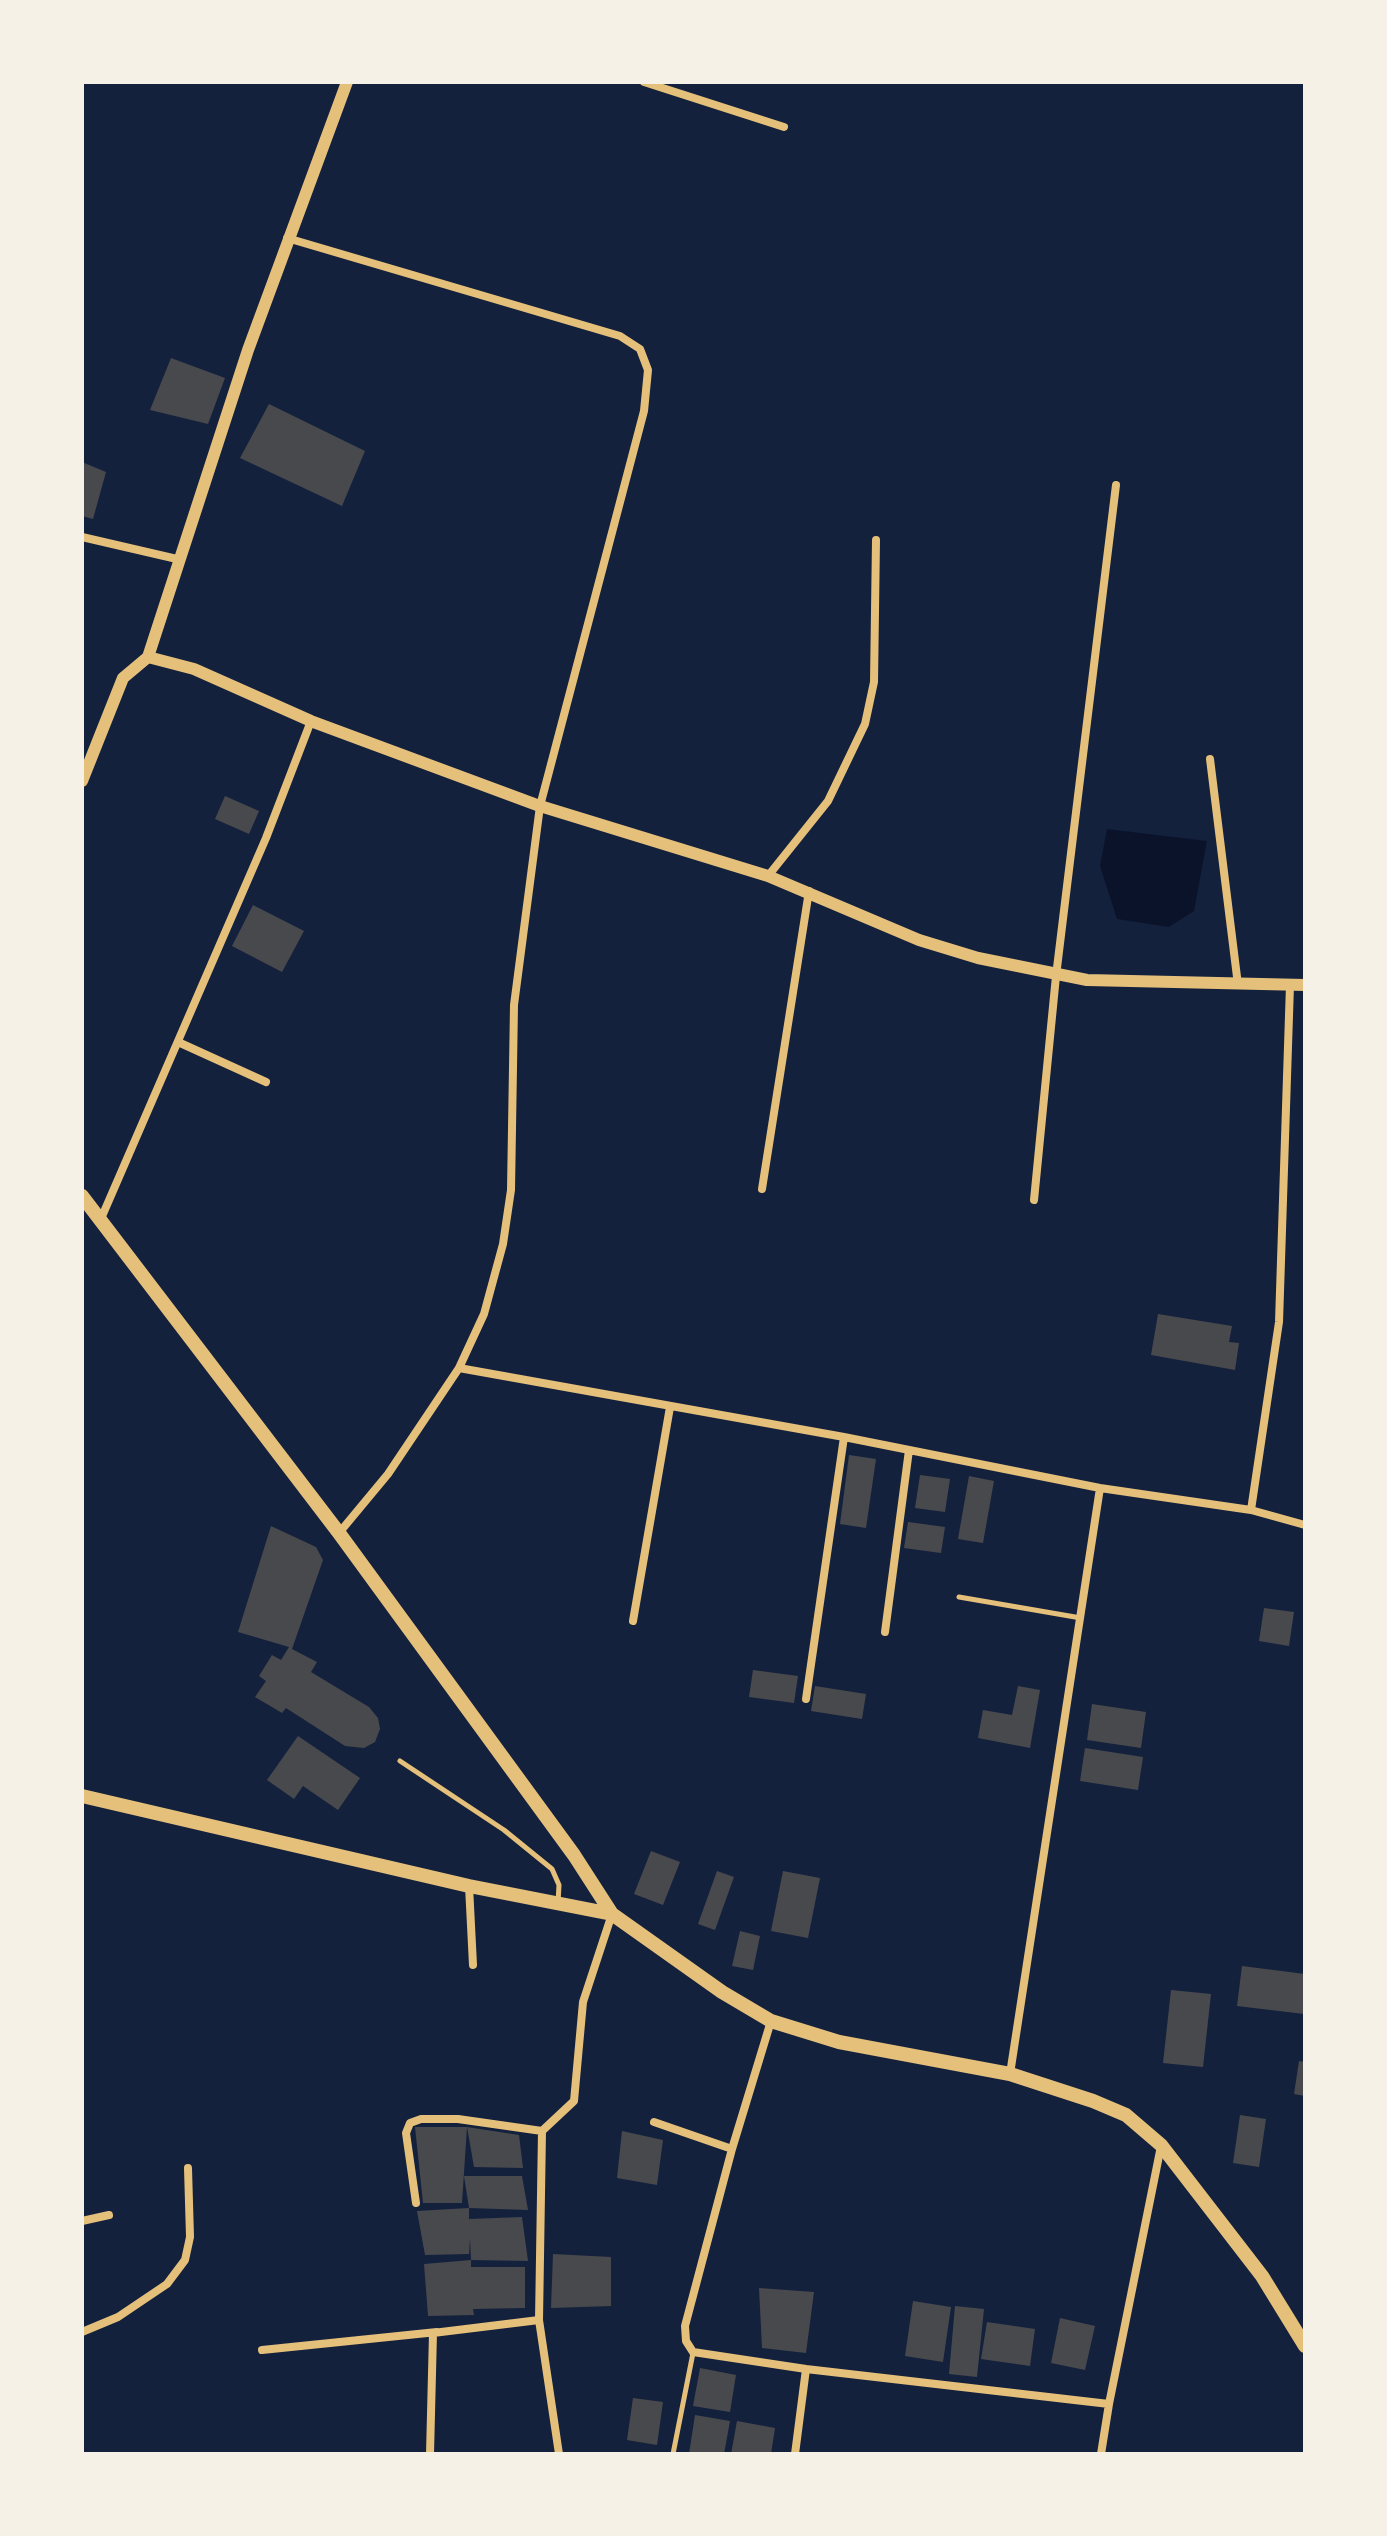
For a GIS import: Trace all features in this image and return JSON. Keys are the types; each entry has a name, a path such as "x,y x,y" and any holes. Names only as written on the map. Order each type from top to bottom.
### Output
{"main road":[{"path":"82,1196 339,1533 574,1855 612,1914 722,1992 771,2021 839,2042 1010,2074 1126,2115 1161,2145 1262,2276 1305,2346"},
{"path":"82,1796 469,1886 612,1914"}],"street":[{"path":"82,781 123,678 148,657 177,559 287,238 347,82"},
{"path":"644,82 784,127"},
{"path":"287,238 620,336 640,349 648,370 644,411 540,806 514,1005 511,1190 503,1244 484,1314 459,1368 388,1474 339,1533"},
{"path":"1034,1200 1056,976 1116,485"},
{"path":"82,537 177,559"},
{"path":"768,876 828,801 865,724 874,682 876,540"},
{"path":"148,657 194,669 311,721 540,806 809,891 919,940 1056,976 1238,986 1305,985"},
{"path":"100,1223 266,838 311,721"},
{"path":"1210,759 1238,986"},
{"path":"762,1189 809,891"},
{"path":"1251,1510 1279,1322 1290,985"},
{"path":"178,1042 266,1082"},
{"path":"459,1368 844,1437 1100,1488 1251,1510 1305,1525"},
{"path":"633,1621 670,1407"},
{"path":"806,1699 844,1437"},
{"path":"885,1632 909,1450"},
{"path":"1010,2074 1100,1488"},
{"path":"469,1886 473,1965"},
{"path":"559,2454 539,2320 542,2131 574,2101 583,2002 612,1914"},
{"path":"771,2021 732,2149 685,2326 686,2341 693,2352 806,2369 1109,2404"},
{"path":"416,2203 406,2133 410,2123 421,2119 458,2119 542,2131"},
{"path":"654,2122 732,2149"},
{"path":"1101,2454 1161,2145"},
{"path":"82,2332 118,2317 167,2284 185,2260 190,2237 188,2168"},
{"path":"82,2221 109,2215"},
{"path":"262,2350 539,2320"},
{"path":"430,2454 433,2333 452,2330"},
{"path":"795,2454 806,2369"}],"lane":[{"path":"959,1597 1082,1618"},
{"path":"400,1761 504,1830 552,1869 559,1885 558,1904"},
{"path":"673,2454 693,2352"}],"water":[{"path":"1107,829 1207,841 1194,911 1169,927 1117,919 1100,866"}],"building":[{"path":"171,358 225,378 208,424 150,410"},
{"path":"269,404 365,451 342,506 240,458"},
{"path":"82,462 106,472 93,519 82,516"},
{"path":"225,796 259,811 249,834 215,819"},
{"path":"253,905 304,931 282,972 232,946"},
{"path":"1158,1314 1232,1326 1229,1342 1239,1343 1235,1370 1151,1355"},
{"path":"849,1455 876,1459 866,1528 840,1524"},
{"path":"920,1475 950,1479 945,1512 915,1508"},
{"path":"969,1476 994,1481 983,1543 958,1539"},
{"path":"908,1522 945,1527 941,1553 904,1548"},
{"path":"271,1526 316,1547 323,1560 292,1649 317,1662 311,1672 369,1707 378,1718 380,1729 375,1742 364,1748 345,1746 286,1708 282,1713 255,1697 266,1681 259,1676 272,1655 281,1660 289,1647 238,1632"},
{"path":"1264,1608 1294,1612 1289,1646 1259,1641"},
{"path":"753,1670 798,1676 794,1703 749,1697"},
{"path":"815,1686 866,1694 862,1719 811,1711"},
{"path":"1018,1686 1040,1690 1030,1748 978,1738 983,1710 1012,1715"},
{"path":"1092,1704 1146,1712 1141,1748 1087,1740"},
{"path":"298,1736 360,1778 338,1810 303,1786 294,1799 267,1780"},
{"path":"1085,1748 1143,1757 1138,1790 1080,1781"},
{"path":"651,1851 680,1862 663,1905 634,1894"},
{"path":"717,1871 734,1877 715,1930 698,1924"},
{"path":"783,1871 820,1878 808,1938 771,1931"},
{"path":"740,1931 760,1936 753,1970 732,1966"},
{"path":"1242,1966 1305,1974 1304,2014 1237,2006"},
{"path":"1171,1990 1211,1994 1203,2067 1163,2063"},
{"path":"1299,2061 1305,2062 1305,2096 1294,2094"},
{"path":"1240,2115 1266,2119 1259,2167 1233,2163"},
{"path":"415,2127 467,2127 462,2203 423,2203"},
{"path":"467,2127 519,2135 523,2168 474,2167"},
{"path":"622,2131 663,2140 657,2185 617,2178"},
{"path":"464,2176 522,2176 528,2210 469,2208"},
{"path":"469,2208 469,2219 522,2217 528,2261 471,2260 470,2239 469,2254 425,2255 417,2211"},
{"path":"553,2254 611,2257 611,2306 551,2308"},
{"path":"471,2260 471,2267 525,2267 525,2308 473,2309 474,2315 428,2316 424,2264"},
{"path":"759,2288 814,2292 806,2353 762,2348"},
{"path":"913,2301 951,2307 943,2362 905,2356"},
{"path":"955,2306 984,2309 977,2377 949,2374"},
{"path":"1060,2318 1095,2326 1085,2370 1051,2363"},
{"path":"987,2322 1035,2329 1030,2366 981,2359"},
{"path":"700,2368 736,2375 730,2412 693,2406"},
{"path":"633,2398 663,2402 657,2445 627,2440"},
{"path":"695,2415 730,2421 724,2454 689,2454"},
{"path":"737,2421 775,2428 771,2454 731,2454"}]}
